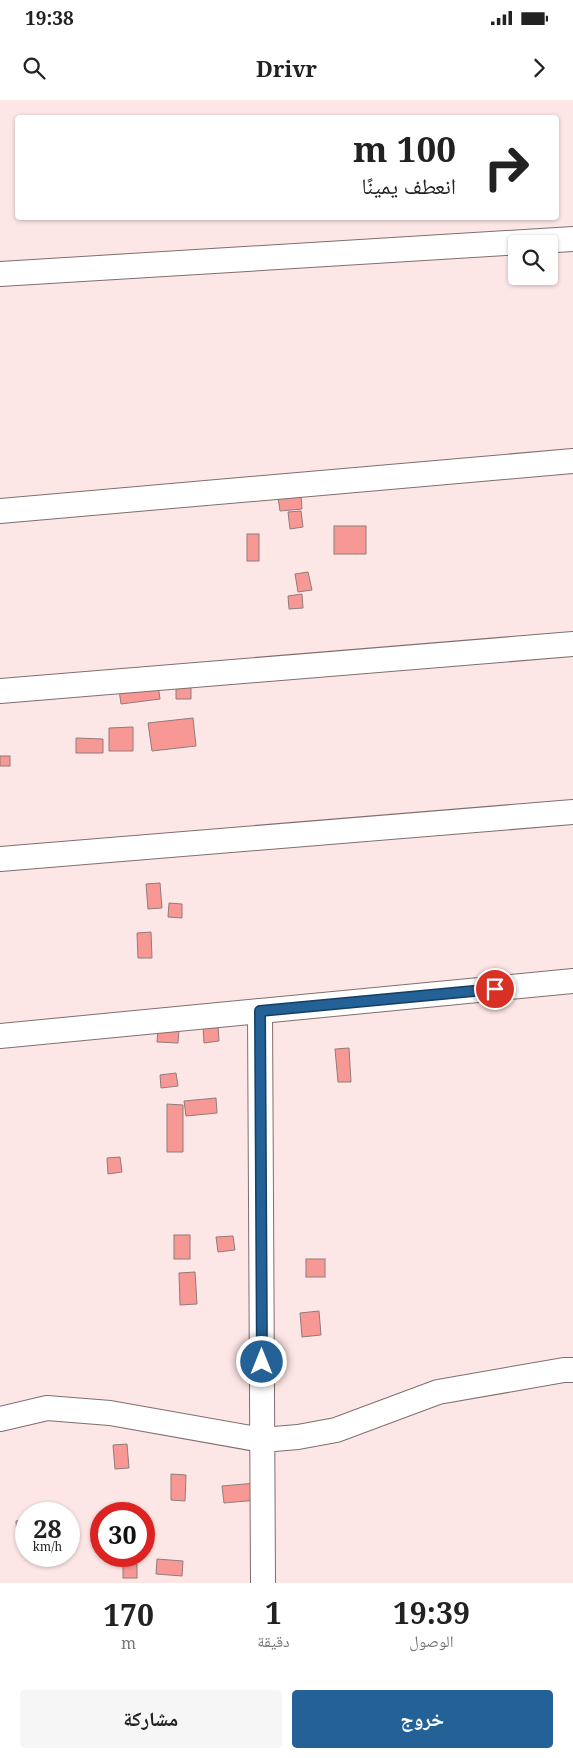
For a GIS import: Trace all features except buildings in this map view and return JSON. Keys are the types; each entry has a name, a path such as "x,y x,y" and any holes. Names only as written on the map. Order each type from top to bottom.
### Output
{"street":[{"path":"0,274 573,239"},
{"path":"0,511 573,461"},
{"path":"0,691 573,644"},
{"path":"0,859 573,812"},
{"path":"0,1036 573,981"},
{"path":"260,1011 263,1583"},
{"path":"0,1419 47,1408 110,1413 262,1440 298,1437 336,1430 438,1392 573,1370"}],"route":[{"path":"262,1362 260,1011 495,989"}]}
